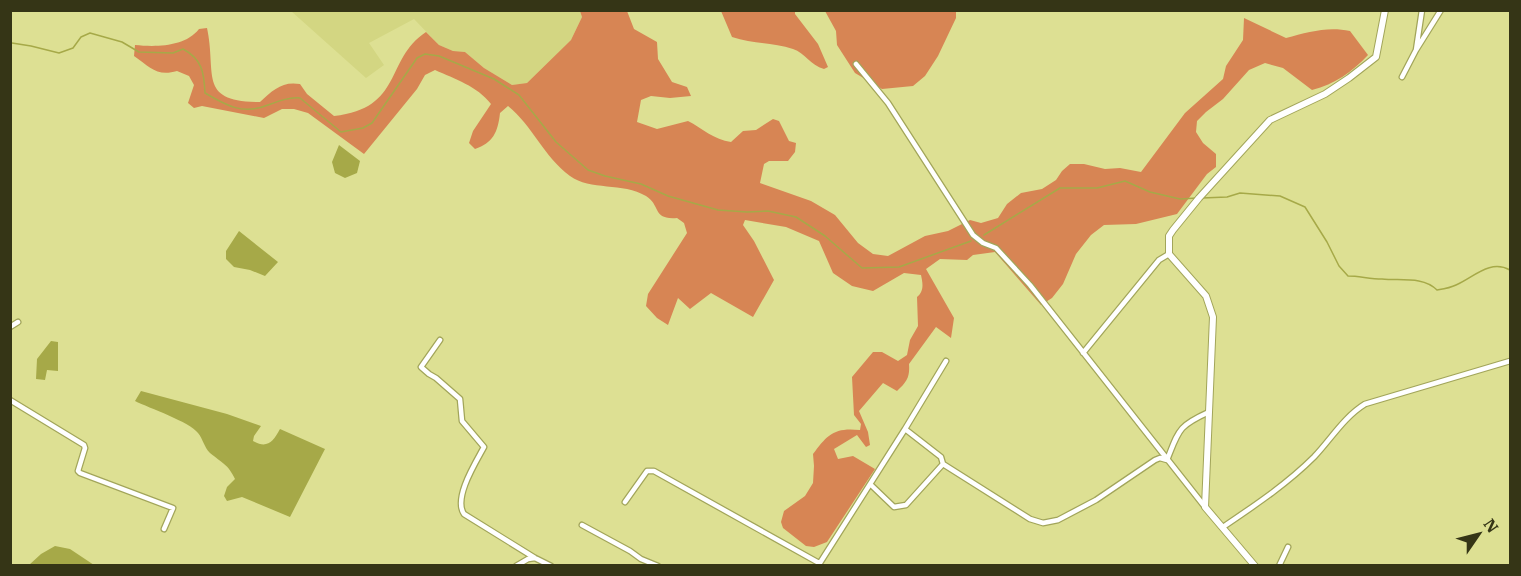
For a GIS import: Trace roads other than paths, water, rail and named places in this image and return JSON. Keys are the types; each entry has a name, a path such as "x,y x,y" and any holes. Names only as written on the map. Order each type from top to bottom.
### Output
{"street":[{"path":"1205,507 1213,327 1206,296 1169,254 1169,236 1199,198 1270,120 1325,94 1376,57 1385,10"},
{"path":"1416,50 1422,10"},
{"path":"1402,77 1441,10"},
{"path":"856,64 888,103 973,235 983,243 996,248 1030,285 1167,460 1254,566"},
{"path":"1083,353 1159,260 1169,254"},
{"path":"10,327 18,322"},
{"path":"440,340 421,367 460,399 462,421 483,443 484,447 474,461 461,498 461,510 464,514 551,566"},
{"path":"625,502 647,471 654,471 818,564 906,429 946,361"},
{"path":"1222,528 1266,498 1313,457 1354,412 1365,404 1510,361"},
{"path":"10,400 84,445 78,471 80,473 173,508 164,529"},
{"path":"1167,460 1179,431 1192,420 1209,412"},
{"path":"906,429 941,457 943,464 1030,519 1043,523 1058,520 1096,500 1155,460 1160,458 1167,460"},
{"path":"870,484 894,507 900,507 906,505 943,464"},
{"path":"582,525 641,559 658,566"},
{"path":"1279,566 1288,547"},
{"path":"516,566 535,558"}],"waterway":[{"path":"12,43 59,53 73,48 81,37 90,33 122,42 139,52 173,53 183,49 194,57 201,67 205,93 221,102 235,108 251,109 300,98 341,132 363,128 372,123 417,58 425,54 439,56 494,79 519,95 556,142 588,170 641,184 668,196 718,210 768,211 796,217 825,236 862,268 899,267 971,241"},
{"path":"984,235 1060,188 1097,188 1125,181 1150,192 1180,199 1197,198"},
{"path":"1202,198 1227,197 1240,193 1280,196 1305,207 1339,266 1348,276 1418,281 1437,290 1454,286 1489,268 1503,267 1510,270"}]}
